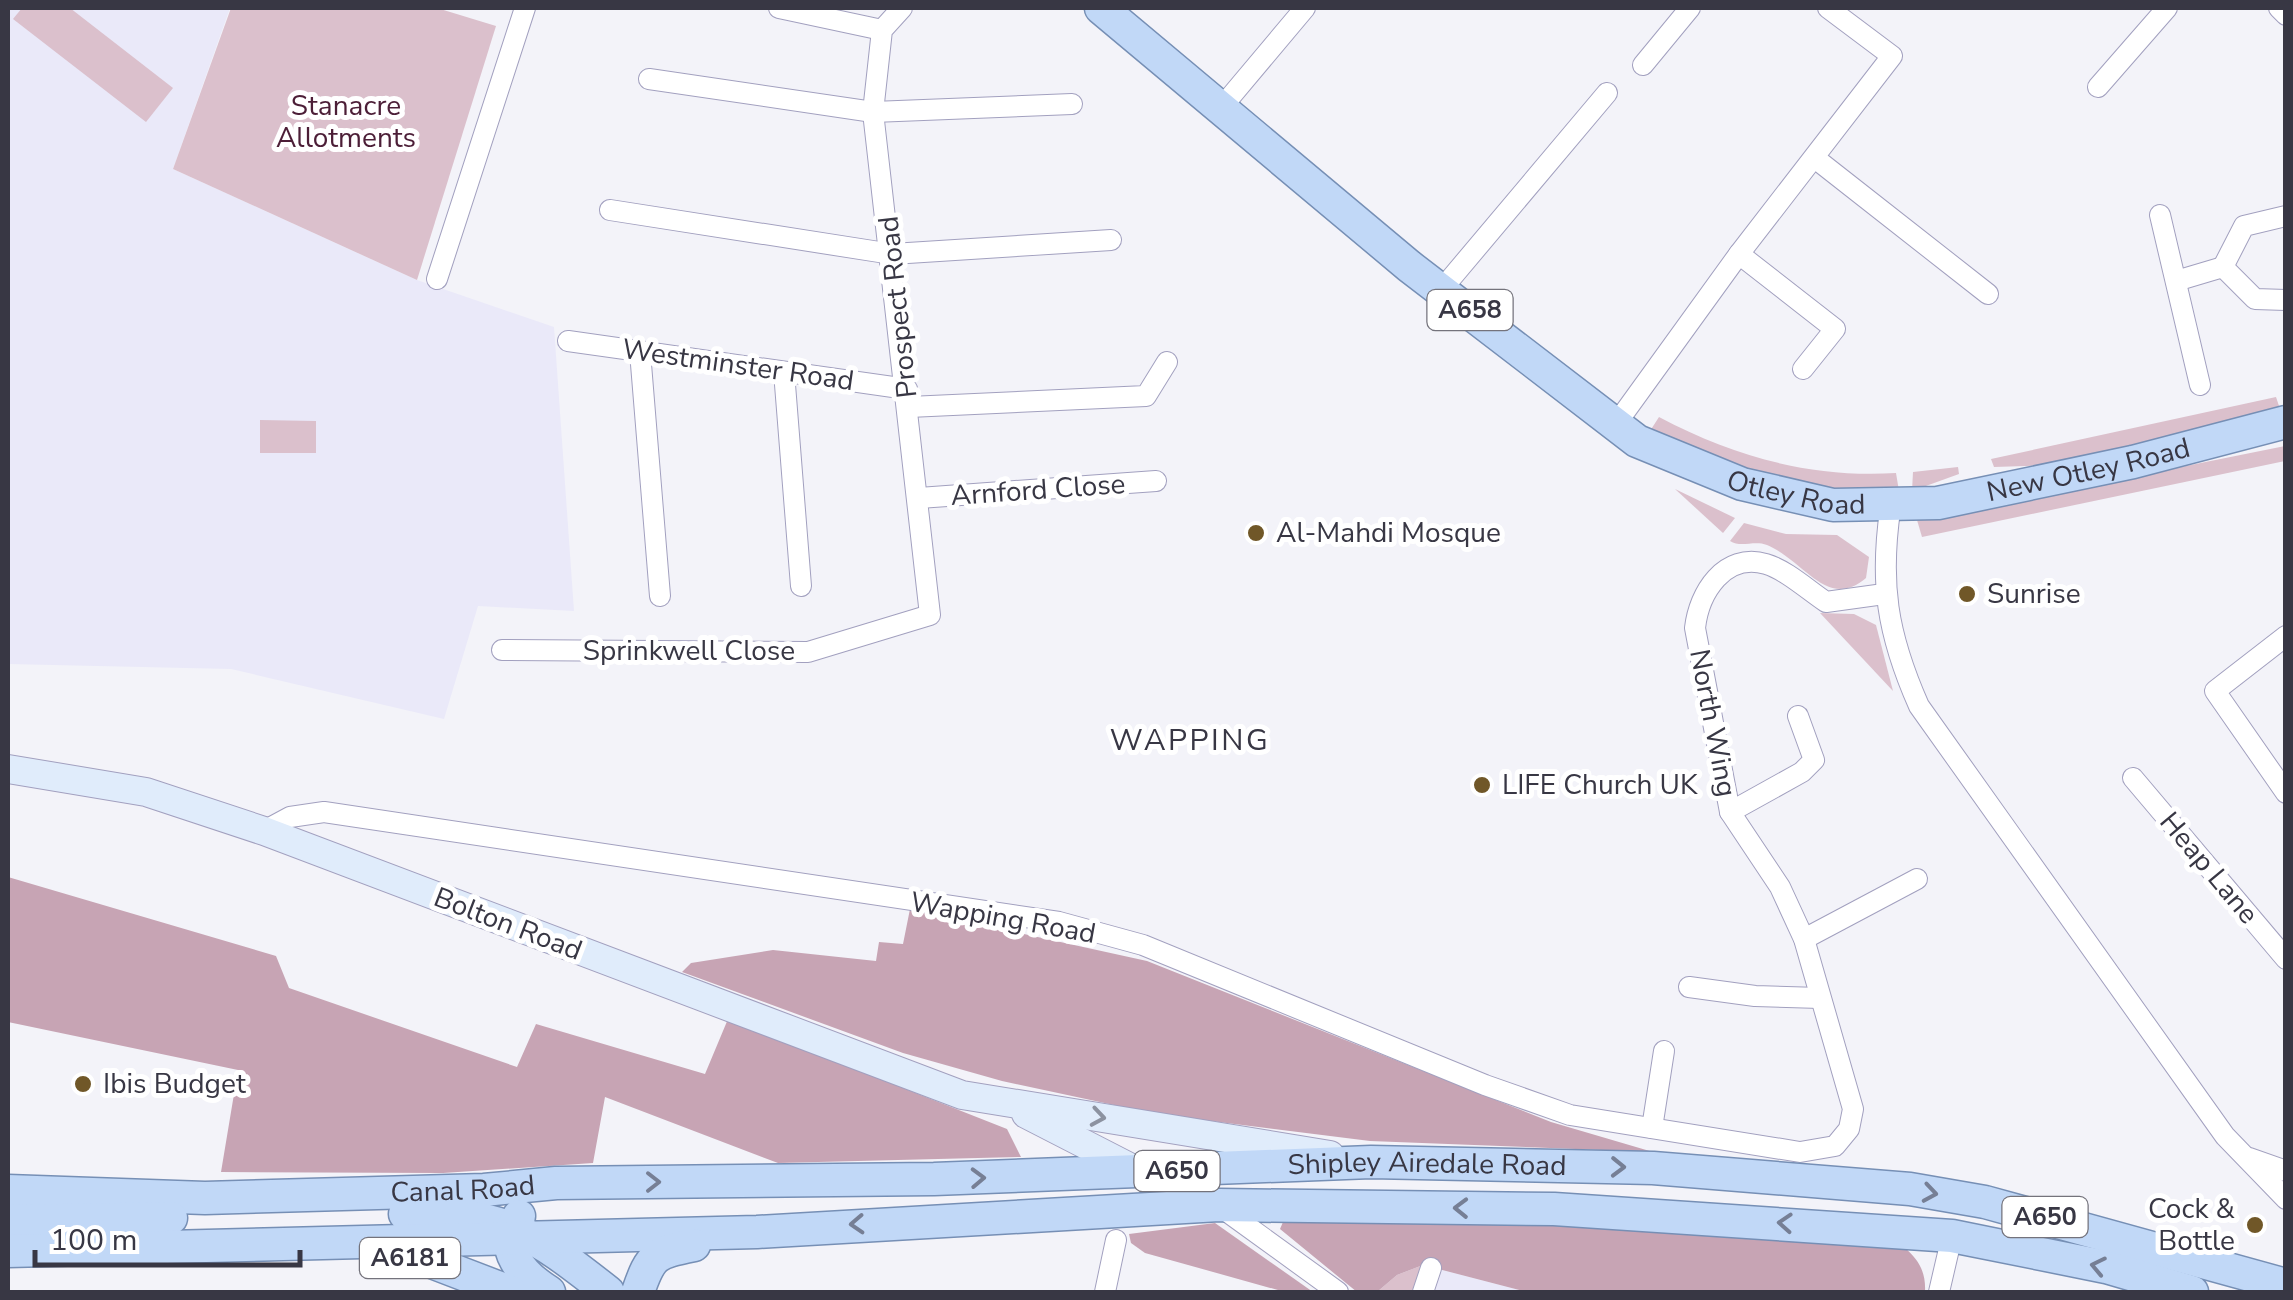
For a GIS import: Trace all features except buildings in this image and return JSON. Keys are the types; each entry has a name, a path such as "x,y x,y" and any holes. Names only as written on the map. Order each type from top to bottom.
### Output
{"main road":[{"name":"Otley Road","path":"1101,8 1442,289 1636,441 1742,484 1833,504 1891,504"},
{"name":"New Otley Road","path":"1891,504 1983,495 2286,422"},
{"name":"Shipley Airedale Road","path":"556,1183 1142,1173 1372,1162 1653,1168 1910,1189 1985,1202 2286,1286"},
{"path":"1142,1173 1219,1206"},
{"path":"1759,1176 1822,1203 1937,1219 1947,1252"},
{"path":"518,1233 556,1183"},
{"name":"Canal Road","path":"8,1192 204,1198 484,1190 556,1183"},
{"name":"Shipley Airedale Road","path":"518,1233 757,1232 1219,1206 1554,1209 1910,1232 1947,1252 2106,1268 2192,1292"},
{"name":"A650","path":"8,1221 441,1213 518,1233"},
{"path":"638,1292 646,1266 658,1252 757,1232"},
{"name":"Canal Road","path":"518,1233 513,1257 525,1277 549,1292"},
{"name":"Canal Road","path":"8,1251 518,1233 608,1292"},
{"name":"Canal Road","path":"306,1242 429,1262 510,1292"}],"street":[{"path":"437,278 525,8"},
{"path":"779,8 882,30 902,8"},
{"path":"1222,108 1305,8"},
{"path":"1643,65 1690,8"},
{"path":"1616,424 1739,254 1892,56 1828,8"},
{"path":"2098,87 2167,8"},
{"path":"2279,8 2286,15"},
{"name":"Prospect Road","path":"882,30 873,112 930,615"},
{"path":"649,79 873,112 1072,104"},
{"path":"1442,289 1608,93"},
{"path":"1816,159 1988,294"},
{"path":"610,210 892,254 1111,240"},
{"path":"2160,215 2200,385"},
{"path":"2176,281 2223,267 2244,226 2286,216"},
{"path":"1739,254 1835,329 1803,369"},
{"path":"2223,267 2244,291 2264,302 2286,300"},
{"name":"Westminster Road","path":"568,342 784,372 908,398 1146,396 1167,362"},
{"path":"640,352 660,596"},
{"path":"784,372 801,586"},
{"name":"Arnford Close","path":"919,498 1156,482"},
{"name":"Otley Road","path":"1891,504 1884,594 1899,661 1936,733 2242,1156 2286,1199"},
{"name":"North Wing","path":"1835,1146 1849,1129 1853,1109 1804,939 1780,887 1730,812 1695,628 1698,604 1712,582 1728,568 1767,564 1826,602 1884,594"},
{"name":"Sprinkwell Close","path":"502,650 808,652 930,615"},
{"path":"2286,636 2215,690 2286,793"},
{"path":"1730,812 1802,772 1814,760 1798,716"},
{"name":"Bolton Road","path":"8,768 146,792 264,830 962,1094 1372,1162"},
{"name":"Heap Lane","path":"2133,778 2286,958"},
{"name":"Wapping Road","path":"264,830 290,817 324,812 1059,922 1143,945 1570,1115 1800,1152 1835,1146"},
{"path":"1804,939 1917,879"},
{"path":"1689,987 1755,996 1820,998"},
{"path":"1652,1128 1664,1052"},
{"name":"Bolton Road","path":"1002,1103 1142,1173"},
{"path":"2242,1156 2286,1171"},
{"path":"1219,1206 1338,1292"},
{"path":"1105,1292 1116,1240"},
{"path":"1940,1292 1947,1252"},
{"path":"1423,1292 1431,1268"}],"shaded area":[{"path":"8,8 230,8 173,169 417,280 554,327 574,611 478,606 444,719 231,669 8,664"},
{"path":"8,877 276,956 289,988 517,1067 536,1024 705,1074 728,1019 1007,1129 1021,1157 778,1163 605,1097 593,1163 443,1173 221,1172 238,1070 8,1022"},
{"path":"910,909 1147,961 1551,1122 1653,1152 1370,1141 1156,1114 1002,1081 903,1053 682,972 691,963 773,950 876,961 879,942 903,944"},
{"path":"1450,1215 1904,1247 1920,1267 1925,1292 1527,1292 1423,1265 1397,1275 1377,1292 1357,1292 1280,1229 1283,1222 1312,1223 1313,1219"},
{"path":"1215,1223 1313,1292 1285,1292 1145,1253 1131,1243 1129,1234"},
{"path":"1423,1265 1527,1292 1415,1292"}],"green space":[{"path":"22,8 70,8 173,88 146,122 13,19"},
{"name":"Stanacre Allotments","path":"231,8 437,8 496,26 417,280 173,169"},
{"path":"2276,397 2281,412 2060,465 1994,467 1991,459"},
{"path":"1659,417 1716,443 1774,462 1833,472 1896,473 1899,491 1832,491 1740,473 1650,431"},
{"path":"260,420 316,421 316,453 260,453"},
{"path":"2285,446 2285,461 1922,537 1917,520"},
{"path":"1958,467 1959,474 1912,491 1913,472"},
{"path":"1675,489 1735,518 1723,533"},
{"path":"1744,523 1786,534 1837,535 1869,557 1866,578 1852,587 1827,586 1767,545 1730,541"},
{"path":"1820,613 1854,614 1876,625 1893,691"},
{"path":"1423,1265 1415,1292 1377,1292 1397,1275"}],"place":[{"name":"Al‐Mahdi Mosque","path":"1256,533"},
{"name":"Sunrise","path":"1967,594"},
{"name":"LIFE Church UK","path":"1482,785"},
{"name":"Ibis Budget","path":"83,1084"},
{"name":"Cock & Bottle","path":"2255,1225"}],"district":[{"name":"WAPPING","path":"1190,740"}]}
